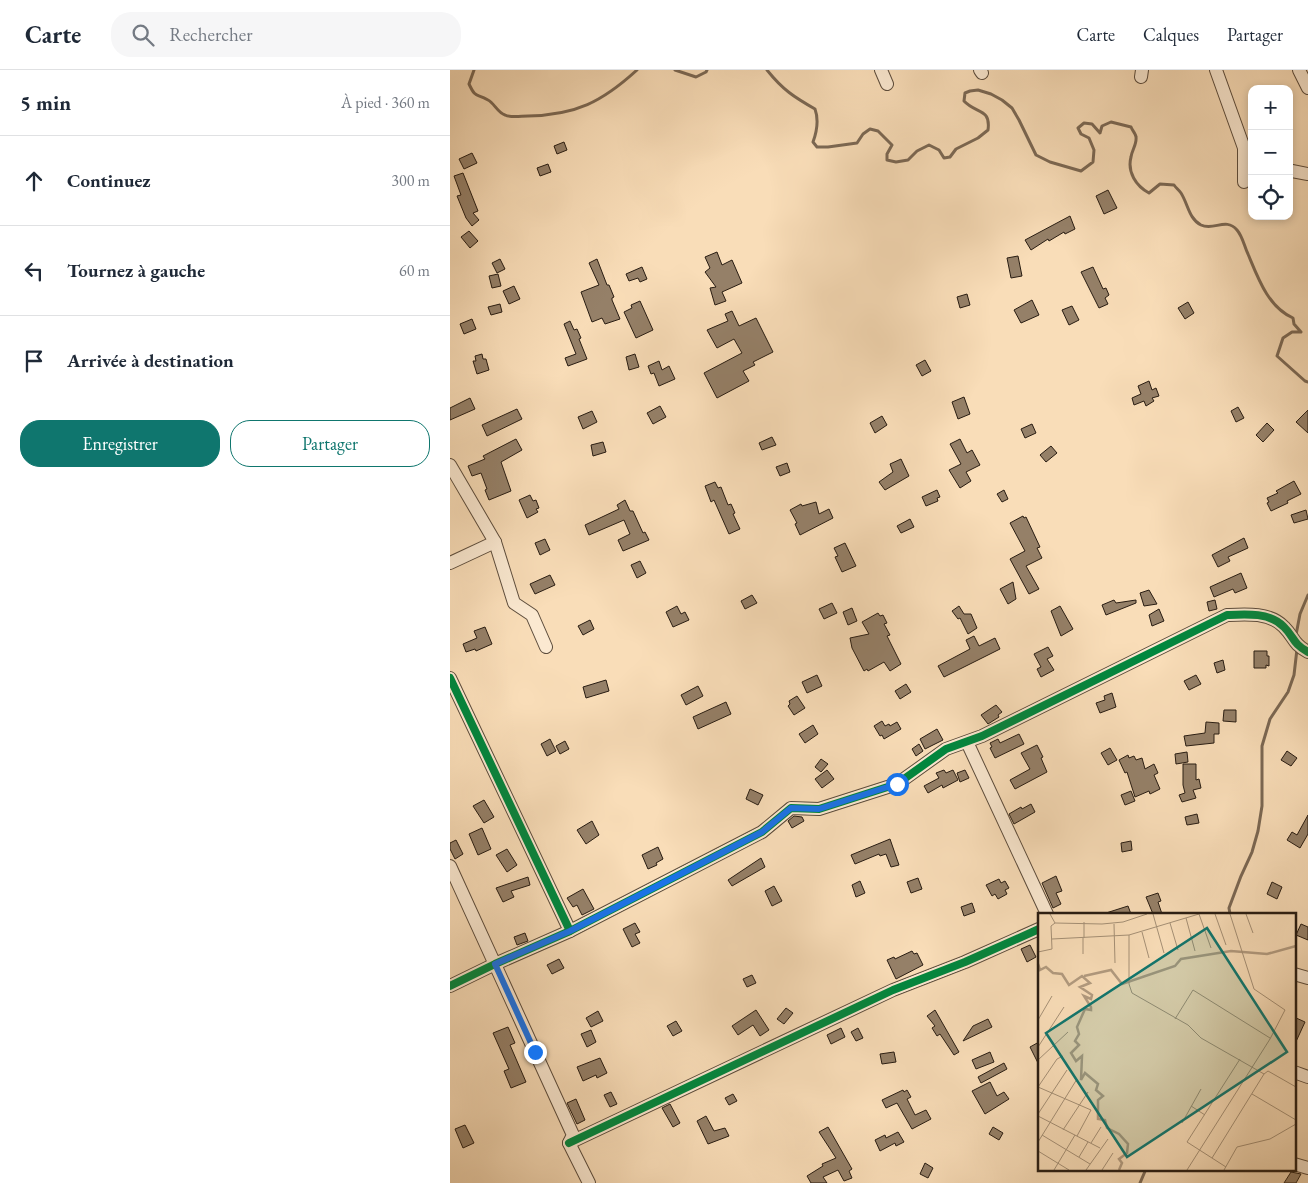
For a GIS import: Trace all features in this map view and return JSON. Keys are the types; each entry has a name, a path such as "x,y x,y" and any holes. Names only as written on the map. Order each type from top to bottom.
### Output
{"street":[{"path":"881,70 887,84"},
{"path":"1216,70 1244,148 1244,182"},
{"path":"1300,70 1308,88"},
{"path":"1293,171 1308,174"},
{"path":"450,465 495,542 514,603 532,615 546,647"},
{"path":"450,563 495,542"},
{"path":"450,986 570,931 762,832 791,808 819,809 897,784 946,749 982,736 1227,614 1260,614 1283,625 1298,646 1308,652"},
{"path":"450,678 570,931"},
{"path":"967,742 1047,913"},
{"path":"450,866 573,1135 569,1143"},
{"path":"569,1143 892,990 965,962 1038,929"},
{"path":"569,1143 589,1183"}],"building":[{"path":"564,142 567,150 557,154 554,146"},
{"path":"472,153 477,163 464,169 459,159"},
{"path":"548,164 551,172 540,176 537,168"},
{"path":"463,173 478,211 473,213 479,220 472,226 466,218 457,196 461,195 454,176"},
{"path":"1108,190 1117,208 1104,214 1096,196"},
{"path":"1070,216 1075,229 1065,234 1064,232 1049,241 1048,239 1031,250 1025,240"},
{"path":"469,231 478,241 470,248 461,237"},
{"path":"717,252 722,265 732,260 742,283 722,292 726,301 715,305 710,288 716,287 705,272 710,268 705,257"},
{"path":"1018,256 1022,276 1011,278 1007,258"},
{"path":"500,259 505,269 497,273 492,263"},
{"path":"597,259 614,297 612,300 620,319 605,324 602,318 592,322 581,292 599,285 589,263"},
{"path":"642,267 647,279 640,282 638,278 629,281 626,274"},
{"path":"1093,267 1103,289 1106,288 1109,295 1105,298 1108,304 1099,308 1081,272"},
{"path":"498,274 501,286 492,288 489,276"},
{"path":"514,286 520,299 509,304 503,291"},
{"path":"967,294 970,305 960,308 957,297"},
{"path":"1032,300 1039,315 1021,323 1014,310"},
{"path":"640,301 653,330 636,338 624,312 632,308 631,305"},
{"path":"1188,302 1194,313 1185,319 1178,308"},
{"path":"500,304 502,312 491,315 488,307"},
{"path":"1072,306 1079,320 1069,325 1062,310"},
{"path":"732,311 739,326 756,318 773,352 753,362 755,365 743,371 749,381 717,398 704,373 742,353 734,339 717,348 707,330 728,321 725,314"},
{"path":"472,319 476,329 464,334 460,324"},
{"path":"570,321 574,330 577,329 587,359 568,366 565,358 576,354 564,324"},
{"path":"482,354 483,359 486,359 489,370 477,374 473,361 476,361 475,356"},
{"path":"635,354 639,367 629,370 626,357"},
{"path":"925,360 931,371 922,376 916,365"},
{"path":"659,361 662,370 669,366 675,379 659,386 654,373 651,374 648,366"},
{"path":"1149,381 1152,390 1156,388 1159,396 1152,398 1154,401 1146,406 1144,401 1134,405 1132,398 1141,394 1138,386"},
{"path":"964,397 970,414 958,419 952,402"},
{"path":"470,398 475,409 450,420 450,408"},
{"path":"660,406 666,417 653,424 647,413"},
{"path":"1238,407 1244,418 1236,422 1231,411"},
{"path":"517,409 522,419 487,436 482,425"},
{"path":"1308,410 1308,433 1296,422"},
{"path":"592,411 597,422 583,429 578,417"},
{"path":"882,416 887,425 875,433 870,423"},
{"path":"1267,423 1274,430 1263,442 1256,435"},
{"path":"1032,424 1036,433 1025,438 1021,429"},
{"path":"772,437 776,445 762,450 759,443"},
{"path":"516,439 522,450 501,462 511,491 489,500 481,473 472,476 468,466 485,459 483,456"},
{"path":"960,439 967,453 972,450 980,465 966,472 971,481 960,488 949,470 961,464 950,444"},
{"path":"603,442 606,452 593,456 591,445"},
{"path":"1051,446 1057,453 1046,462 1040,455"},
{"path":"901,459 909,476 885,490 879,482 893,472 890,464"},
{"path":"787,463 790,472 780,476 776,467"},
{"path":"1294,481 1301,494 1271,511 1267,498 1278,493 1276,491"},
{"path":"715,482 718,488 721,487 728,505 731,504 735,513 733,514 740,529 729,534 714,500 711,502 705,486"},
{"path":"937,490 940,497 937,498 938,501 926,506 922,497"},
{"path":"1004,490 1008,499 1002,502 997,494"},
{"path":"530,495 533,501 536,500 539,508 536,509 538,512 527,518 519,500"},
{"path":"625,500 630,511 633,511 643,533 645,532 649,540 623,551 618,540 630,534 624,520 589,535 585,525 619,509 617,505"},
{"path":"816,502 819,514 829,509 833,518 800,535 795,524 797,523 790,510 801,504 802,506"},
{"path":"1306,510 1308,519 1294,523 1291,515"},
{"path":"1023,516 1024,518 1026,517 1040,547 1037,548 1042,558 1026,566 1039,589 1029,594 1010,559 1025,551 1010,523"},
{"path":"910,519 914,527 901,533 897,526"},
{"path":"1244,538 1248,548 1228,557 1230,561 1218,567 1212,555"},
{"path":"545,539 550,550 540,555 535,543"},
{"path":"845,543 856,566 842,572 835,557 838,556 834,548"},
{"path":"640,561 646,573 637,578 631,565"},
{"path":"1241,573 1247,588 1235,593 1233,589 1214,597 1210,587"},
{"path":"550,575 555,585 535,594 530,584"},
{"path":"1013,582 1016,599 1008,604 1000,589"},
{"path":"1149,590 1157,604 1144,606 1140,593"},
{"path":"752,595 757,603 745,609 741,601"},
{"path":"1114,600 1116,603 1136,600 1136,603 1106,615 1102,605"},
{"path":"1215,600 1217,609 1209,611 1207,602"},
{"path":"832,603 837,613 824,619 819,609"},
{"path":"677,606 681,614 685,612 689,620 673,627 666,612"},
{"path":"959,606 964,614 971,614 977,628 968,634 960,618 958,619 952,611"},
{"path":"1060,606 1073,629 1061,636 1051,611"},
{"path":"852,608 857,621 848,625 843,612"},
{"path":"1159,609 1164,621 1152,626 1149,615"},
{"path":"878,613 880,616 883,615 887,623 884,624 890,635 887,636 901,664 890,671 884,662 868,671 867,669 864,671 852,648 850,638 869,634 862,622"},
{"path":"590,620 594,629 583,635 578,626"},
{"path":"485,627 492,644 476,651 475,649 466,652 463,644 477,638 474,631"},
{"path":"974,636 979,646 995,638 1000,649 944,677 938,666 970,649 966,640"},
{"path":"1048,647 1053,656 1047,659 1054,670 1041,677 1037,669 1041,667 1034,654"},
{"path":"1254,651 1267,651 1269,666 1266,665 1266,668 1254,668"},
{"path":"1223,660 1225,670 1217,673 1214,663"},
{"path":"817,675 822,686 807,693 802,682"},
{"path":"1196,675 1201,684 1189,690 1184,681"},
{"path":"606,680 609,691 586,698 583,687"},
{"path":"906,684 911,692 900,699 895,691"},
{"path":"698,686 703,696 686,705 681,695"},
{"path":"1112,693 1116,707 1100,713 1096,703 1105,700 1104,696"},
{"path":"797,696 805,708 794,715 788,706 790,704 789,701"},
{"path":"726,702 731,714 698,729 693,717"},
{"path":"996,705 1002,712 998,715 999,717 988,724 981,715"},
{"path":"1224,710 1236,710 1236,722 1223,721"},
{"path":"882,721 885,726 889,724 890,726 897,722 901,729 884,739 874,726"},
{"path":"1206,722 1219,723 1219,734 1214,734 1214,743 1186,746 1184,736 1205,733"},
{"path":"813,725 818,734 805,743 799,734"},
{"path":"937,729 943,740 925,749 920,739"},
{"path":"1019,734 1024,744 995,758 990,748 992,747 990,743 998,739 1000,743"},
{"path":"550,739 556,751 547,756 541,744"},
{"path":"565,741 569,749 560,754 556,746"},
{"path":"919,744 923,751 916,756 912,749"},
{"path":"1037,745 1047,772 1015,789 1010,780 1030,769 1021,753"},
{"path":"1110,748 1117,760 1108,765 1101,753"},
{"path":"1287,751 1297,758 1291,766 1281,760"},
{"path":"1187,752 1188,762 1176,764 1175,754"},
{"path":"1128,755 1129,758 1134,756 1136,760 1142,758 1145,769 1154,764 1158,773 1154,775 1160,789 1150,794 1149,791 1135,797 1127,772 1125,773 1119,760"},
{"path":"821,759 828,764 821,772 815,767"},
{"path":"1183,764 1196,764 1196,780 1199,779 1201,788 1193,790 1196,798 1182,802 1179,795 1185,793"},
{"path":"827,770 834,779 822,788 815,779"},
{"path":"944,770 946,773 953,770 958,780 943,788 942,785 928,793 924,786 939,778 936,773"},
{"path":"965,770 969,778 960,782 957,773"},
{"path":"750,789 763,795 758,805 746,799"},
{"path":"1131,791 1135,801 1125,805 1121,795"},
{"path":"484,800 494,817 484,823 473,806"},
{"path":"1031,804 1035,812 1014,824 1009,814"},
{"path":"1197,814 1199,823 1187,825 1185,817"},
{"path":"1308,815 1308,834 1300,848 1287,840 1292,832 1297,835"},
{"path":"794,816 802,817 804,821 792,828 788,821"},
{"path":"592,821 599,835 586,844 577,830"},
{"path":"482,828 491,849 478,855 469,834"},
{"path":"890,839 899,865 891,867 886,854 880,856 879,854 855,864 851,855"},
{"path":"456,840 463,854 455,859 450,849 450,843"},
{"path":"1131,841 1132,850 1122,852 1121,843"},
{"path":"658,847 663,859 656,863 657,865 648,869 642,855"},
{"path":"507,849 517,865 507,872 496,855"},
{"path":"761,858 765,867 732,886 728,880"},
{"path":"1056,876 1062,891 1056,893 1061,904 1053,908 1042,883"},
{"path":"528,877 530,885 511,891 514,897 503,902 496,888"},
{"path":"918,878 922,889 911,893 907,882"},
{"path":"999,879 1001,883 1005,881 1009,888 1005,890 1007,894 998,899 995,894 992,896 986,885"},
{"path":"860,881 865,893 856,897 852,885"},
{"path":"1272,882 1282,887 1277,899 1267,894"},
{"path":"774,886 782,901 772,906 765,891"},
{"path":"583,889 594,909 582,915 577,905 573,907 567,898"},
{"path":"1158,893 1161,901 1158,902 1162,913 1153,913 1146,897"},
{"path":"972,903 975,912 964,916 961,907"},
{"path":"1128,906 1131,913 1106,913"},
{"path":"635,923 640,932 635,934 640,943 632,947 623,929"},
{"path":"1301,924 1308,927 1308,940 1296,935"},
{"path":"525,933 528,941 517,945 514,937"},
{"path":"1030,945 1036,957 1027,962 1021,949"},
{"path":"912,951 914,954 917,953 923,965 896,979 887,960 894,957 895,959"},
{"path":"559,959 564,968 552,974 547,965"},
{"path":"752,975 756,983 747,987 743,979"},
{"path":"786,1008 793,1013 784,1024 777,1019"},
{"path":"756,1010 769,1030 760,1036 753,1025 738,1035 732,1026"},
{"path":"935,1010 959,1052 954,1055 940,1034 937,1036 932,1028 935,1026 927,1016"},
{"path":"598,1011 603,1021 591,1027 586,1018"},
{"path":"1296,1018 1305,1022 1296,1042"},
{"path":"988,1019 992,1027 963,1041 973,1026"},
{"path":"676,1021 682,1031 673,1036 667,1026"},
{"path":"508,1027 515,1043 510,1045 526,1082 511,1088 504,1071 509,1069 493,1033"},
{"path":"841,1028 845,1037 831,1044 827,1035"},
{"path":"858,1028 863,1038 856,1041 851,1032"},
{"path":"591,1030 596,1042 587,1047 581,1034"},
{"path":"1038,1043 1038,1063 1030,1047"},
{"path":"894,1052 896,1062 882,1064 880,1054"},
{"path":"990,1052 994,1062 976,1069 972,1060"},
{"path":"600,1058 607,1073 597,1078 596,1075 583,1081 577,1067"},
{"path":"1004,1063 1007,1069 981,1083 978,1077"},
{"path":"990,1082 997,1096 1004,1092 1009,1099 985,1114 972,1091"},
{"path":"903,1090 904,1092 907,1090 911,1097 907,1099 915,1115 926,1110 931,1119 912,1129 897,1103 886,1108 882,1100"},
{"path":"611,1092 617,1104 610,1107 604,1095"},
{"path":"733,1094 737,1101 729,1105 725,1098"},
{"path":"576,1099 585,1120 577,1124 567,1103"},
{"path":"670,1104 680,1123 673,1127 662,1108"},
{"path":"706,1116 714,1131 725,1128 729,1136 708,1144 697,1121"},
{"path":"465,1125 474,1143 463,1148 455,1129"},
{"path":"828,1127 852,1169 849,1171 852,1178 844,1181 838,1170 823,1177 827,1183 811,1183 807,1176 823,1166 822,1164 836,1158 819,1132"},
{"path":"993,1127 1003,1133 999,1140 989,1134"},
{"path":"898,1132 904,1142 896,1146 895,1143 880,1151 875,1140 885,1135 886,1138"},
{"path":"925,1163 933,1168 928,1178 920,1174"},
{"path":"1291,1172 1301,1174 1296,1183 1284,1183"}],"waterway":[{"path":"474,70 469,84 473,92 490,101 503,114 513,117 560,113 587,105 612,91 637,70"},
{"path":"675,70 696,77 707,70"},
{"path":"767,70 789,92 815,109 817,126 813,142 817,147 857,143 863,134 870,129 878,131 892,145 887,154 887,160 896,162 908,160 917,151 929,145 939,150 944,158 950,157 956,149 978,138 988,130 985,115 964,101 965,93 970,91 978,90 991,94 1012,108 1036,155 1050,162 1081,171 1093,162 1094,150 1089,138 1081,134 1078,128 1084,123 1092,124 1100,133 1102,126 1111,122 1131,127 1136,140 1130,168 1140,187 1149,193 1160,184 1174,185 1181,193 1191,215 1201,225 1224,224 1233,226 1237,230 1270,299 1284,313 1293,318 1294,324 1301,332 1292,332 1283,338 1277,356 1308,382"},
{"path":"1296,635 1300,614 1308,595"},
{"path":"1230,913 1229,908 1252,852 1258,831 1262,806 1262,746 1270,719 1288,692 1294,675 1297,649"},
{"path":"1140,1183 1146,1170"}],"cycle path":[{"path":"450,986 570,931 762,832 791,808 819,809 897,784 946,749 982,736 1227,615 1257,615 1272,619 1284,627 1296,643 1308,652"},
{"path":"450,678 570,931"},
{"path":"569,1143 893,990 965,962 1038,929"}],"route":[{"path":"535,1052 495,964 570,931 762,832 791,808 819,809 897,784"}]}
